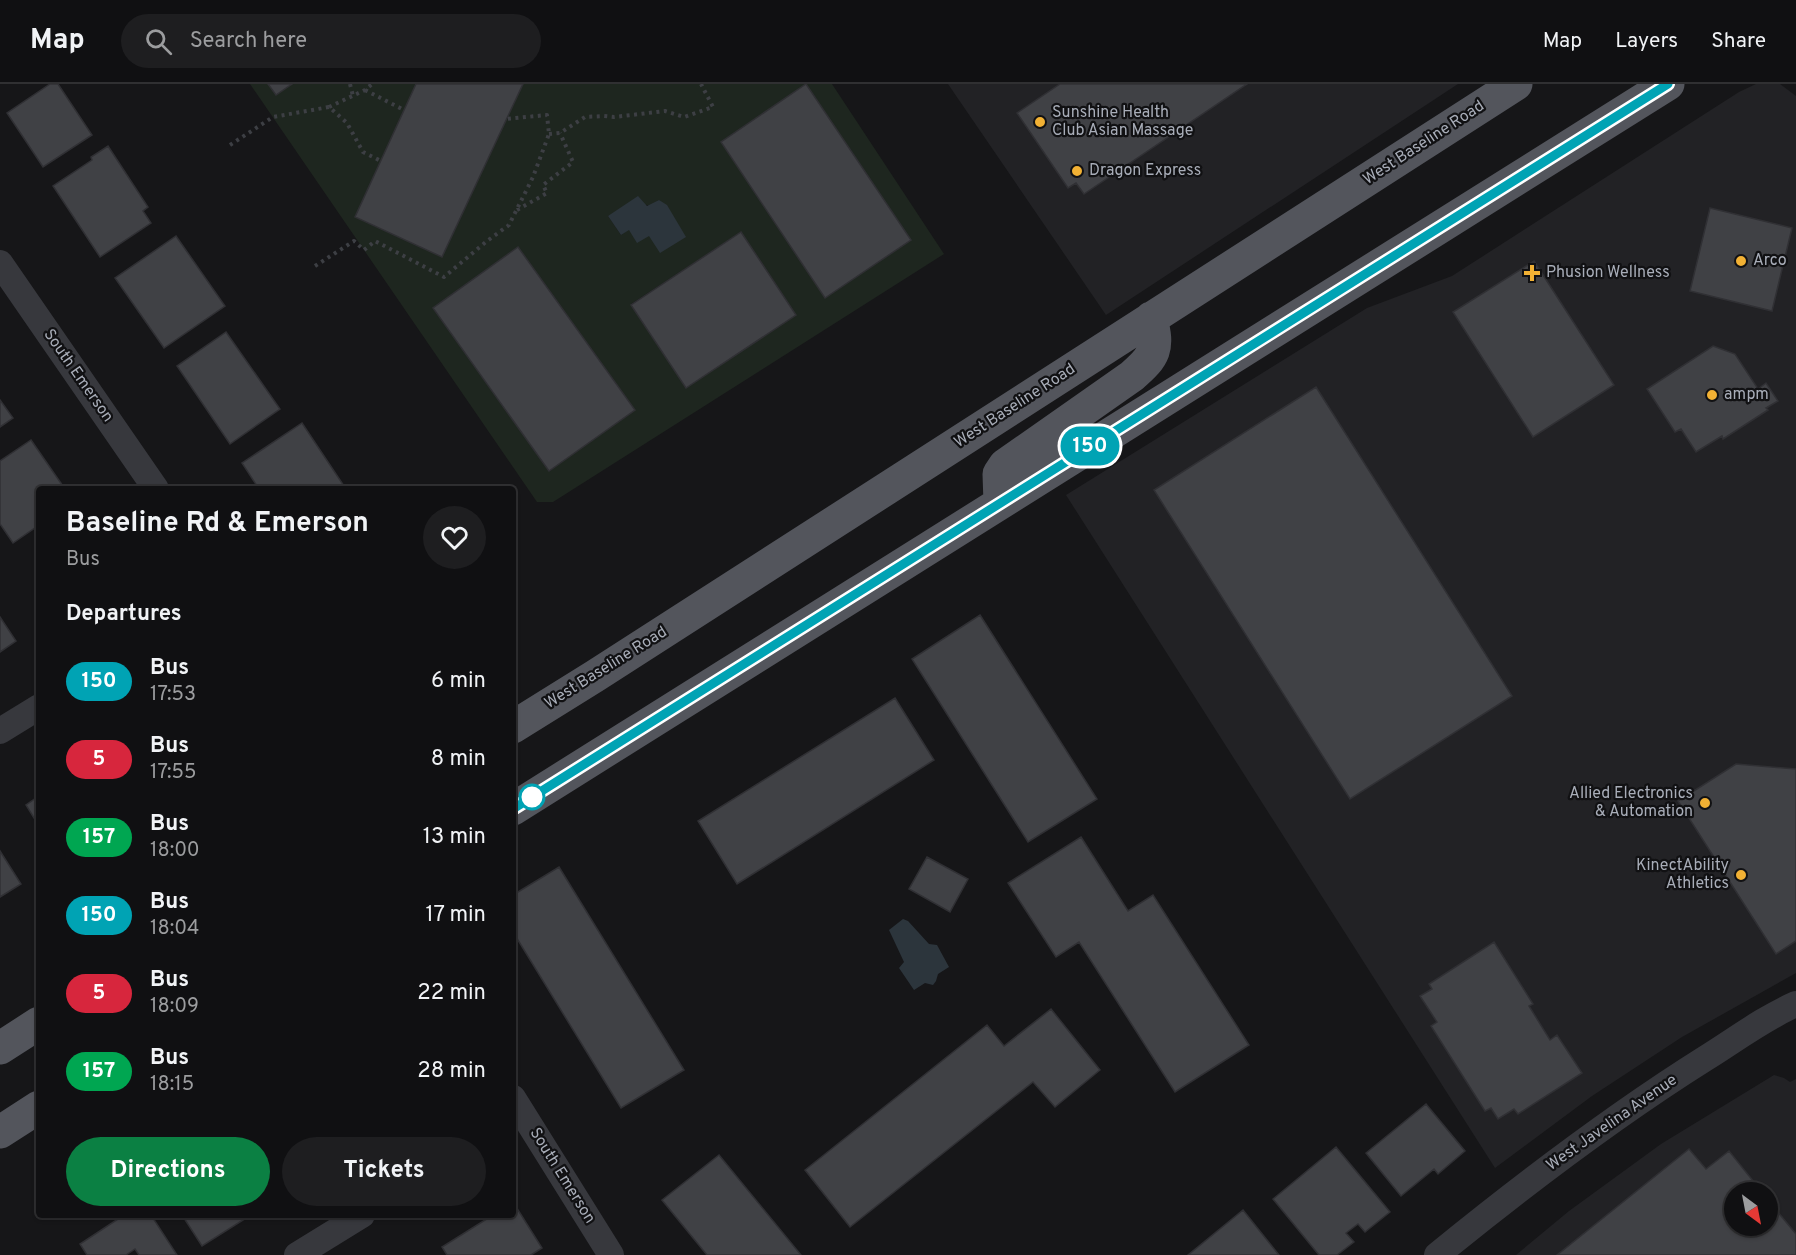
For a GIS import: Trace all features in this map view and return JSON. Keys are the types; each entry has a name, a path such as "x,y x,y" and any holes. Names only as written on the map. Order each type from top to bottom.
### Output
{"main road":[{"name":"West Baseline Road","path":"516,725 1516,84"},
{"path":"516,807 1668,84"},
{"path":"1000,503 999,474 1005,465 1132,376 1149,361 1155,352 1156,340 1151,318"},
{"path":"0,1048 36,1025"},
{"path":"0,1132 36,1109"}],"street":[{"name":"South Emerson","path":"0,263 154,486"},
{"path":"0,731 36,709"},
{"name":"West Javelina Avenue","path":"1437,1255 1593,1134 1675,1078 1796,1004"},
{"name":"South Emerson","path":"517,1112 611,1255"},
{"path":"297,1255 357,1218"}],"path":[{"path":"350,84 353,96"},
{"path":"230,145 273,117 329,107 365,90 372,84"},
{"path":"549,134 560,133 585,117 614,117 665,111 684,117 713,106 701,84"},
{"path":"365,90 404,110"},
{"path":"329,107 347,123 363,152 381,161"},
{"path":"315,266 354,241 364,250 375,241 444,277 509,225 533,177 549,134 547,115 506,119"},
{"path":"517,211 547,193 543,185 573,162 560,133"}],"shaded area":[{"path":"250,84 268,84 276,95 292,84 416,84 355,217 442,257 523,84 806,84 832,84 944,254 553,502 537,502","holes":["806,84 911,240 826,297 721,142","659,200 663,204 621,235 608,216 643,204 650,206","741,232 796,315 686,388 631,304","518,248 635,410 549,471 433,308"]},
{"path":"948,84 1458,84 1106,315"},
{"path":"1756,84 1780,84 1796,96 1796,973 1682,1037 1592,1096 1495,1168 1066,495 1367,308 1452,276 1739,92"},
{"path":"638,196 647,206 659,200 667,205 686,237 660,253 649,236 637,243 629,230 621,235 608,216"},
{"path":"903,919 908,921 929,944 937,945 949,967 938,974 933,985 925,983 914,990 899,968 904,962 889,930"},
{"path":"1774,1075 1790,1082 1796,1079 1796,1255 1516,1255 1569,1211 1661,1144"}],"building":[{"path":"50,84 58,84 92,135 43,167 7,113"},
{"path":"268,84 292,84 276,95"},
{"path":"416,84 523,84 442,257 355,217"},
{"path":"806,84 911,240 825,298 721,142"},
{"path":"1060,84 1247,84 1084,194 1076,183 1068,188 1017,113"},
{"path":"108,146 148,207 143,211 151,223 100,257 53,186 92,160 91,157"},
{"name":"Arco","path":"1710,208 1792,228 1772,311 1690,291"},
{"path":"741,232 796,315 686,388 631,305"},
{"path":"176,236 225,306 164,348 115,278"},
{"path":"518,247 635,410 549,471 433,308"},
{"path":"1534,261 1614,385 1533,437 1453,312"},
{"path":"226,332 280,409 230,444 177,366"},
{"name":"ampm","path":"1713,346 1735,354 1758,389 1766,383 1778,401 1723,439 1722,436 1696,452 1681,429 1675,432 1647,389"},
{"path":"1316,387 1512,696 1350,799 1154,490"},
{"path":"0,400 13,418 0,427"},
{"path":"302,423 344,486 257,486 242,463"},
{"path":"31,440 63,486 36,486 36,527 13,543 0,524 0,461"},
{"path":"980,615 1097,799 1028,842 912,659"},
{"path":"0,617 16,641 0,652"},
{"path":"895,698 934,760 737,884 698,821"},
{"path":"1736,764 1796,769 1796,941 1776,954 1678,801"},
{"path":"36,798 36,821 26,805"},
{"path":"1081,837 1128,911 1153,895 1249,1045 1175,1092 1079,942 1056,957 1008,883"},
{"path":"0,851 21,884 0,897"},
{"path":"927,857 968,879 950,912 909,889"},
{"path":"559,867 684,1070 621,1108 516,937 516,893"},
{"path":"1494,942 1533,1004 1529,1006 1550,1040 1557,1035 1582,1073 1518,1114 1514,1109 1498,1119 1491,1108 1485,1111 1431,1026 1437,1022 1420,996 1432,989 1429,984"},
{"path":"1051,1009 1100,1070 1055,1107 1033,1082 850,1227 805,1170 987,1025 1004,1046"},
{"path":"1426,1104 1465,1151 1438,1174 1434,1169 1401,1196 1366,1153"},
{"path":"1336,1147 1390,1212 1365,1232 1358,1224 1346,1233 1354,1242 1337,1255 1319,1255 1273,1199"},
{"path":"1689,1149 1706,1169 1729,1151 1754,1182 1724,1182 1724,1236 1778,1236 1778,1212 1796,1234 1796,1255 1557,1255"},
{"path":"719,1155 801,1255 707,1255 662,1200"},
{"path":"516,1207 542,1248 531,1255 447,1255 442,1247 488,1218 516,1218"},
{"path":"1243,1210 1279,1255 1188,1255"},
{"path":"119,1218 153,1218 177,1255 139,1255 135,1249 126,1255 87,1255 80,1244"},
{"path":"184,1218 246,1218 202,1246"}],"bus line":[{"name":"150","path":"516,807 1668,84"}],"place":[{"name":"Sunshine Health Club Asian Massage","path":"1040,122"},
{"name":"Dragon Express","path":"1077,171"},
{"name":"Arco","path":"1741,261"},
{"name":"Phusion Wellness","path":"1532,273"},
{"name":"ampm","path":"1712,395"},
{"name":"Allied Electronics & Automation","path":"1705,803"},
{"name":"KinectAbility Athletics","path":"1741,875"}]}
